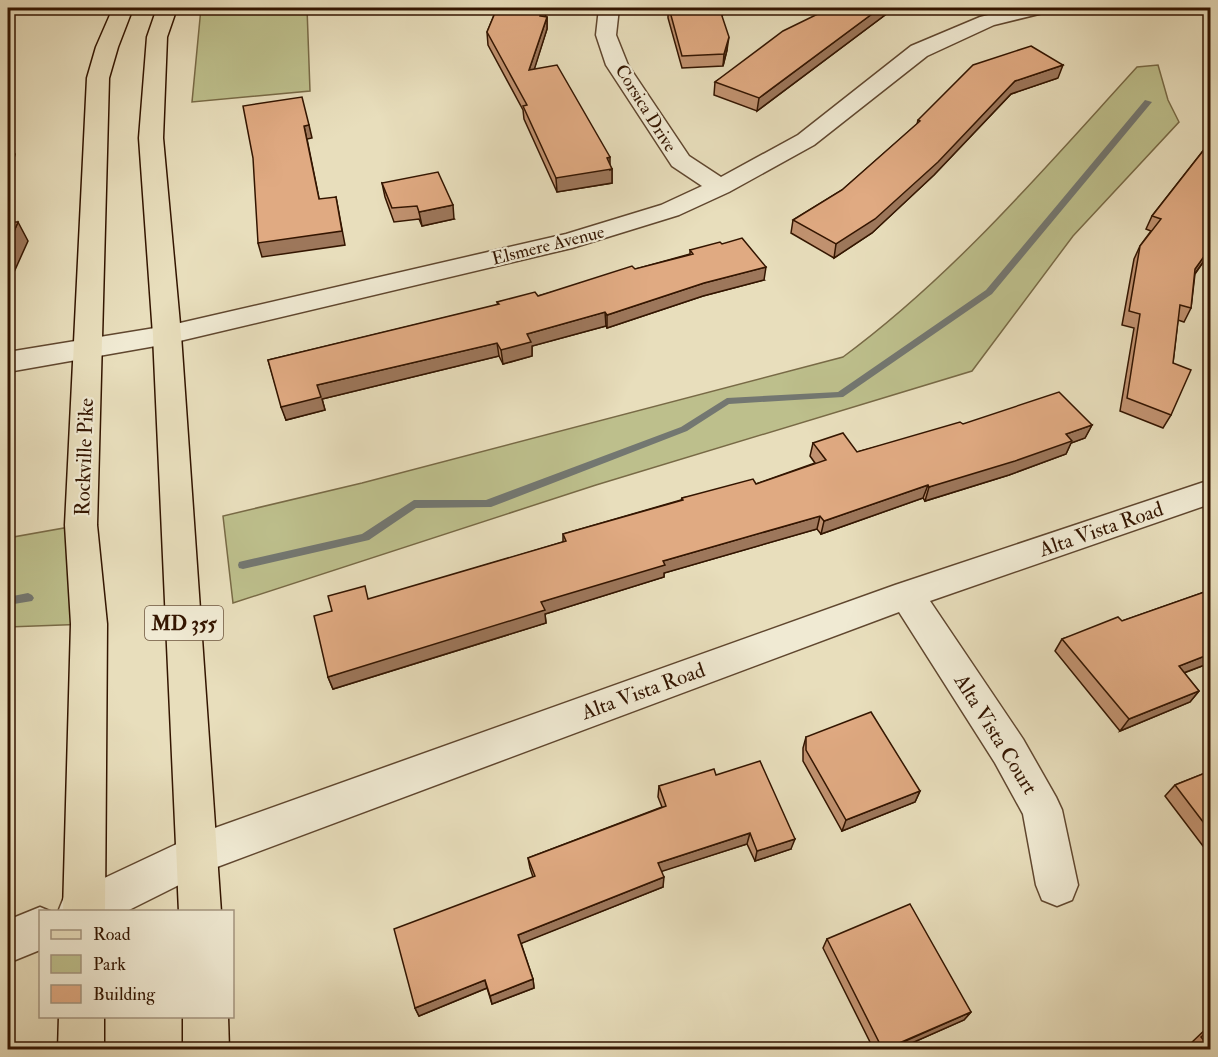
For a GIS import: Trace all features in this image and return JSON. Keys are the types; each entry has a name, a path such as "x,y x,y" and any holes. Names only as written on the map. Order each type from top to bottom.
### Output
{"main road":[{"name":"Rockville Pike","path":"82,910 89,624 81,525 98,78 107,46 123,8"},
{"name":"MD 355","path":"167,8 157,37 151,138 167,334 200,910"},
{"path":"81,1050 82,1018"},
{"path":"204,1018 206,1050"}],"street":[{"name":"Corsica Drive","path":"609,8 606,35 617,65 680,161 720,187"},
{"name":"Elsmere Avenue","path":"8,362 167,334 572,240 670,210 720,187 806,140 919,51 987,21 1040,8"},
{"name":"Alta Vista Road","path":"84,910 198,854 907,595 1210,492"},
{"name":"Alta Vista Court","path":"907,595 1010,751 1042,810 1057,885"},
{"path":"8,942 39,928"}],"green space":[{"path":"201,8 307,8 310,91 192,102"},
{"path":"1158,65 1168,100 1179,122 1073,236 972,371 596,485 233,603 223,516 362,483 843,357 923,291 997,220 1137,67"},
{"path":"81,525 89,624 8,627 8,538"}],"building":[{"path":"497,8 543,8 540,16 547,17 529,70 557,65 610,157 607,158 612,169 556,178 523,106 527,105 487,32"},
{"path":"669,8 722,8 721,13 729,37 724,54 682,56"},
{"path":"830,8 880,8 759,98 715,82 783,31"},
{"path":"1031,46 1063,65 1015,81 938,162 875,219 836,244 793,220 842,190 920,121 918,120 973,65"},
{"path":"302,97 309,125 304,126 319,199 336,197 342,231 258,243 253,158 243,106"},
{"path":"1210,142 1210,248 1195,269 1191,308 1180,305 1173,363 1191,370 1171,415 1127,398 1140,314 1129,311 1140,246 1161,219 1152,216"},
{"path":"438,172 453,205 419,212 417,206 392,208 382,183"},
{"path":"8,222 18,222 8,245"},
{"path":"742,238 766,267 704,283 607,315 605,312 527,334 531,342 501,350 497,343 317,385 321,397 281,407 268,360 499,304 497,302 535,292 538,296 632,266 635,269 693,254 690,250"},
{"path":"1059,392 1092,425 1066,434 1072,441 1015,461 929,487 928,485 824,521 820,516 663,561 665,565 541,602 545,610 328,677 314,616 332,611 328,596 365,586 368,599 566,541 563,534 683,500 682,498 753,479 756,484 826,460 813,443 843,433 857,452 960,422 963,424"},
{"path":"1210,590 1210,654 1179,666 1199,691 1129,719 1062,639 1118,617 1122,621"},
{"path":"871,712 920,791 846,820 806,750 806,737"},
{"path":"760,761 795,839 757,851 750,833 658,863 664,877 518,935 533,979 490,996 485,980 415,1008 394,929 535,876 528,858 666,806 659,786 714,769 716,775"},
{"path":"1210,771 1210,831 1175,785"},
{"path":"910,904 971,1012 883,1050 827,939"},
{"path":"1210,1029 1210,1047 1201,1037"}],"waterway":[{"path":"243,565 365,537 414,504 487,504 684,429 727,401 840,395 989,292 1148,102"},
{"path":"8,601 28,598"}]}
